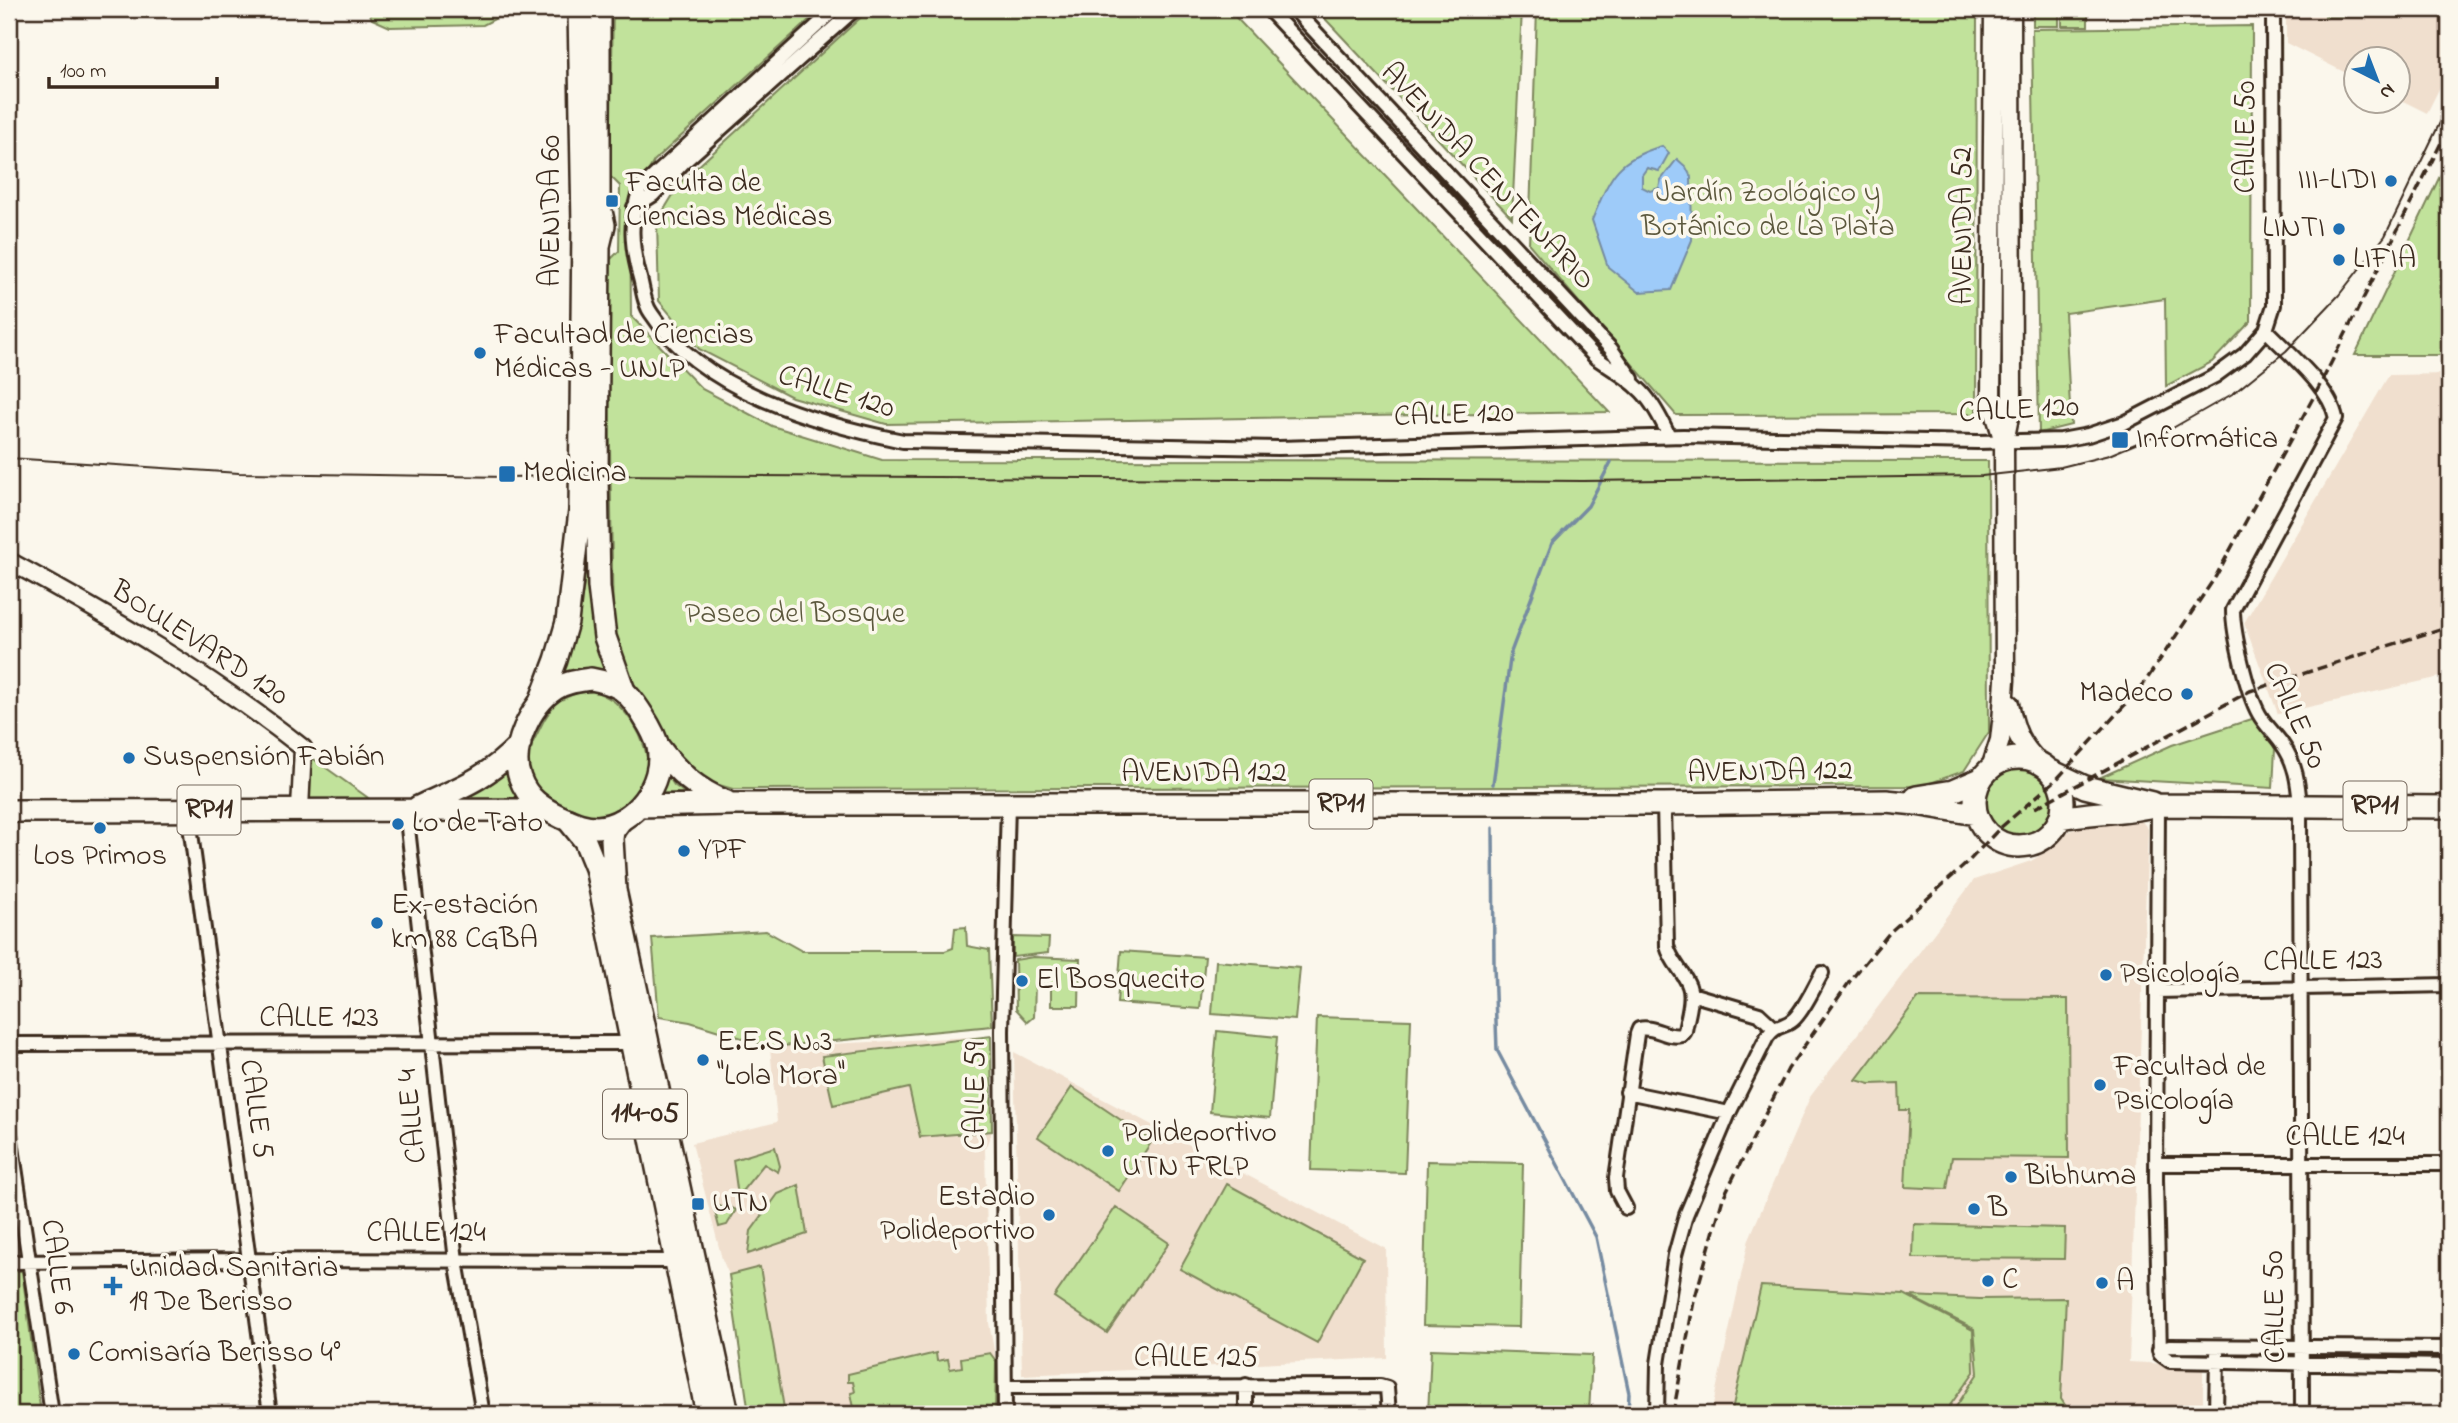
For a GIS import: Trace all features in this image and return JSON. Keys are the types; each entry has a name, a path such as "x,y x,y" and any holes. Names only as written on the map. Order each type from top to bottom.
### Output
{"main road":[{"name":"AVENIDA 60","path":"540,702 567,622 580,511 583,225 579,9"},
{"name":"AVENIDA 60","path":"599,9 599,202 604,225 599,246 599,587 605,637 624,691"},
{"name":"AVENIDA 52","path":"1994,9 1991,400 2004,442"},
{"name":"AVENIDA 52","path":"1986,774 2000,740 2004,680 2004,442 2012,402 2011,9"},
{"path":"540,702 556,688 573,681 591,679 608,682 624,691"},
{"name":"AVENIDA 52","path":"2004,680 2019,740 2025,750 2045,767"},
{"name":"RP11","path":"540,702 520,744 517,759 521,781 533,801 546,810 578,825 600,827 621,820 639,806 655,778 658,746 643,717 624,691"},
{"name":"RP11","path":"408,810 478,779 505,760 520,744"},
{"name":"AVENIDA 122","path":"658,746 672,766 690,782 710,795 732,804"},
{"name":"RP11","path":"1986,774 2006,760 2023,758 2085,787 2158,805"},
{"path":"1986,774 1976,790 1976,814 1991,837 2006,845 2020,847 2036,843 2051,833 2060,818 2064,804 2062,792 2045,767"},
{"name":"AVENIDA 122","path":"1886,801 1953,791 1986,774"},
{"name":"AVENIDA 122","path":"639,806 1664,804 1886,801 1976,814"},
{"name":"RP11","path":"2060,818 2158,805 2449,807"},
{"name":"RP11","path":"9,811 546,810"},
{"name":"114-05","path":"568,820 585,841 596,868 707,1414"},
{"name":"114-05","path":"621,820 612,839 615,890 728,1414"}],"street":[{"path":"634,207 640,189 658,171 835,9"},
{"path":"634,207 653,195 684,162 855,9"},
{"path":"1268,9 1596,358 1637,384"},
{"name":"AVENIDA CENTENARIO","path":"1294,9 1611,349 1651,400 1669,436"},
{"name":"CALLE 50","path":"2273,9 2274,305 2266,331 2333,404 2336,418 2233,610 2233,628 2254,702 2259,714 2284,745 2295,768 2300,805 2300,1164 2304,1347 2302,1414"},
{"name":"CALLE 120","path":"634,207 632,250 649,312 673,341 704,367 746,391 791,411 853,431 903,441 1279,447 1669,436 2004,442 2062,440 2124,423 2215,376 2245,354 2266,331"},
{"name":"BOULEVARD 120","path":"9,561 79,599 197,673 303,748 300,809"},
{"name":"CALLE 59","path":"1005,1414 1002,1031 1008,804"},
{"path":"1626,1208 1617,1191 1616,1178 1627,1092 1639,1029 1646,1027 1676,1037 1682,1035 1691,994 1689,984 1671,959 1667,946 1664,804"},
{"path":"2158,805 2157,1164 2160,1352 2169,1346 2303,1364 2449,1366"},
{"name":"CALLE 4","path":"408,810 456,1261 484,1414"},
{"name":"CALLE 5","path":"188,811 270,1414"},
{"path":"1657,1414 1658,1364 1675,1255 1686,1215 1729,1113 1774,1028 1797,1016 1822,973"},
{"name":"CALLE 123","path":"2157,991 2449,985"},
{"path":"1691,994 1759,1014 1774,1028"},
{"name":"CALLE 123","path":"9,1044 630,1044"},
{"path":"1627,1092 1729,1113"},
{"name":"CALLE 6","path":"9,1127 52,1414"},
{"name":"CALLE 124","path":"2157,1164 2449,1164"},
{"name":"CALLE 124","path":"9,1262 675,1261"},
{"path":"2217,1354 2304,1347 2449,1348"},
{"path":"2216,1414 2217,1354"},
{"path":"1246,1385 1246,1414"},
{"name":"CALLE 125","path":"1005,1387 1246,1385 1387,1388 1389,1414"}],"shaded area":[{"path":"2286,9 2449,9 2449,69 2427,113 2412,106 2412,46 2342,46 2342,71 2286,43"},
{"path":"2449,374 2449,675 2278,714 2244,623 2389,375"},
{"path":"2099,820 2141,820 2148,829 2129,1362 2203,1366 2203,1414 1711,1414 1749,1239 1810,1097 1974,880 2031,861 2049,850 2068,832"},
{"path":"991,1036 992,1131 985,1149 989,1323 996,1361 995,1414 749,1414 729,1275 722,1259 692,1143 777,1122 770,1047"},
{"name":"Polideportivo UTN FRLP","path":"1014,1052 1386,1249 1387,1358 1022,1375"}],"green space":[{"path":"368,9 505,9 504,14 483,25 390,27 372,19"},
{"name":"Paseo del Bosque","path":"613,9 821,9 654,161 630,204 631,316 702,389 772,426 882,460 1988,461 1989,732 1964,771 1922,786 733,789 691,777 674,753 624,666 613,628 607,263 619,251 620,186 610,176"},
{"path":"870,9 1228,9 1609,412 886,424 792,397 699,349 659,301 657,221 681,182"},
{"path":"1316,9 1522,9 1512,218"},
{"name":"Jardín Zoológico y Botánico de La Plata","path":"1537,9 1977,9 1976,414 1676,415 1529,244"},
{"path":"2033,9 2059,9 2059,26 2033,26"},
{"path":"2062,9 2088,9 2088,26 2062,26"},
{"path":"2325,9 2445,9 2445,15 2325,17"},
{"path":"2252,26 2251,321 2212,362 2166,386 2165,299 2065,313 2071,425 2039,433 2032,29"},
{"path":"2449,157 2449,355 2355,355"},
{"path":"586,485 609,675 558,677 573,633 584,586"},
{"path":"595,691 613,700 626,713 639,735 647,759 648,771 639,793 610,818 569,815 533,790 526,768 530,748 556,702 576,693"},
{"path":"2258,717 2275,749 2273,788 2099,778 2172,745"},
{"path":"308,755 381,807 303,806"},
{"path":"2017,763 2031,766 2044,774 2052,787 2055,801 2052,815 2044,828 2031,836 2017,839 2003,836 1990,828 1982,815 1979,801 1982,787 1990,774 2003,766"},
{"path":"507,770 518,799 443,801"},
{"path":"665,771 674,785 689,796 653,800"},
{"path":"966,927 967,946 989,950 992,1026 771,1047 690,1022 659,1017 652,938 766,931 802,951 945,951 953,948 955,928"},
{"path":"1013,937 1049,938 1048,953 1013,957"},
{"path":"1121,951 1205,957 1200,1009 1117,1003"},
{"path":"1033,957 1080,959 1079,1006 1051,1006 1051,984 1035,984 1034,1017 1028,1022 1016,1009 1015,960"},
{"path":"1216,961 1300,968 1295,1020 1212,1014"},
{"path":"1918,998 2068,999 2069,1158 1952,1157 1947,1189 1905,1187 1909,1110 1900,1110 1899,1083 1870,1084 1856,1080"},
{"path":"1317,1017 1411,1020 1405,1173 1311,1170"},
{"path":"1217,1031 1277,1037 1270,1118 1210,1112"},
{"path":"991,1036 992,1131 920,1137 909,1088 833,1105 822,1056"},
{"path":"1072,1087 1152,1141 1119,1191 1038,1137"},
{"path":"775,1147 780,1166 778,1172 764,1164 738,1196 733,1160"},
{"path":"1427,1161 1523,1163 1519,1327 1423,1325"},
{"path":"1227,1184 1363,1258 1317,1343 1180,1269"},
{"path":"799,1185 807,1234 748,1254 751,1231 778,1194"},
{"path":"713,1204 736,1210 727,1225 719,1227"},
{"path":"1116,1207 1169,1243 1107,1333 1054,1297"},
{"path":"1914,1224 2065,1228 2064,1259 1913,1258"},
{"path":"760,1267 785,1414 749,1414 729,1275"},
{"path":"9,1271 22,1271 41,1414 9,1414"},
{"path":"1761,1286 1904,1294 1973,1330 1974,1372 1948,1408 1923,1414 1731,1414"},
{"path":"1909,1296 2066,1298 2061,1399 2071,1414 1947,1414 1952,1413 1978,1373 1974,1329"},
{"path":"1431,1349 1592,1355 1589,1414 1428,1414"},
{"path":"936,1353 937,1361 948,1359 950,1369 962,1367 961,1358 990,1353 996,1361 995,1414 861,1414 859,1407 854,1408 851,1393 855,1392 853,1382 848,1382 848,1374"}],"water":[{"path":"1662,146 1669,153 1659,171 1647,168 1642,175 1642,187 1650,191 1659,188 1661,180 1677,159 1686,167 1691,177 1692,240 1671,290 1639,292 1608,267 1592,220 1616,172 1633,158"}],"waterway":[{"path":"1493,784 1511,652 1552,543 1588,506 1611,462"},
{"path":"1493,828 1497,1050 1596,1237 1629,1393 1628,1414"}],"tram line":[{"path":"9,458 239,473 508,477 597,475 1583,481 1982,476 2061,467 2109,455 2171,429 2234,393 2286,351 2339,295 2385,236 2449,104"}],"railway":[{"path":"1673,1414 1694,1301 1723,1198 1788,1069 1850,981 1890,932 1966,864 1999,829 2057,779 2143,685 2216,576 2319,387 2449,127"},
{"path":"2035,808 2250,691 2449,626"}],"place":[{"name":"III-LIDI","path":"2391,181"},
{"name":"Faculta de Ciencias Médicas","path":"612,201"},
{"name":"LINTI","path":"2339,229"},
{"name":"LIFIA","path":"2339,260"},
{"name":"Facultad de Ciencias Médicas - UNLP","path":"480,353"},
{"name":"Informática","path":"2120,440"},
{"name":"Medicina","path":"507,474"},
{"name":"Madeco","path":"2187,694"},
{"name":"Suspensión Fabián","path":"129,758"},
{"name":"Lo de Tato","path":"398,824"},
{"name":"Los Primos","path":"100,828"},
{"name":"YPF","path":"684,851"},
{"name":"Ex-estación km 88 CGBA","path":"377,923"},
{"name":"Psicología","path":"2106,975"},
{"name":"El Bosquecito","path":"1022,981"},
{"name":"E.E.S Nº3 \"Lola Mora\"","path":"703,1060"},
{"name":"Facultad de Psicología","path":"2100,1085"},
{"name":"Polideportivo UTN FRLP","path":"1108,1151"},
{"name":"Bibhuma","path":"2011,1177"},
{"name":"UTN","path":"698,1204"},
{"name":"B","path":"1974,1209"},
{"name":"Estadio Polideportivo","path":"1049,1215"},
{"name":"C","path":"1988,1281"},
{"name":"A","path":"2102,1283"},
{"name":"Unidad Sanitaria 19 De Berisso","path":"113,1286"},
{"name":"Comisaría Berisso 4°","path":"74,1354"}]}
